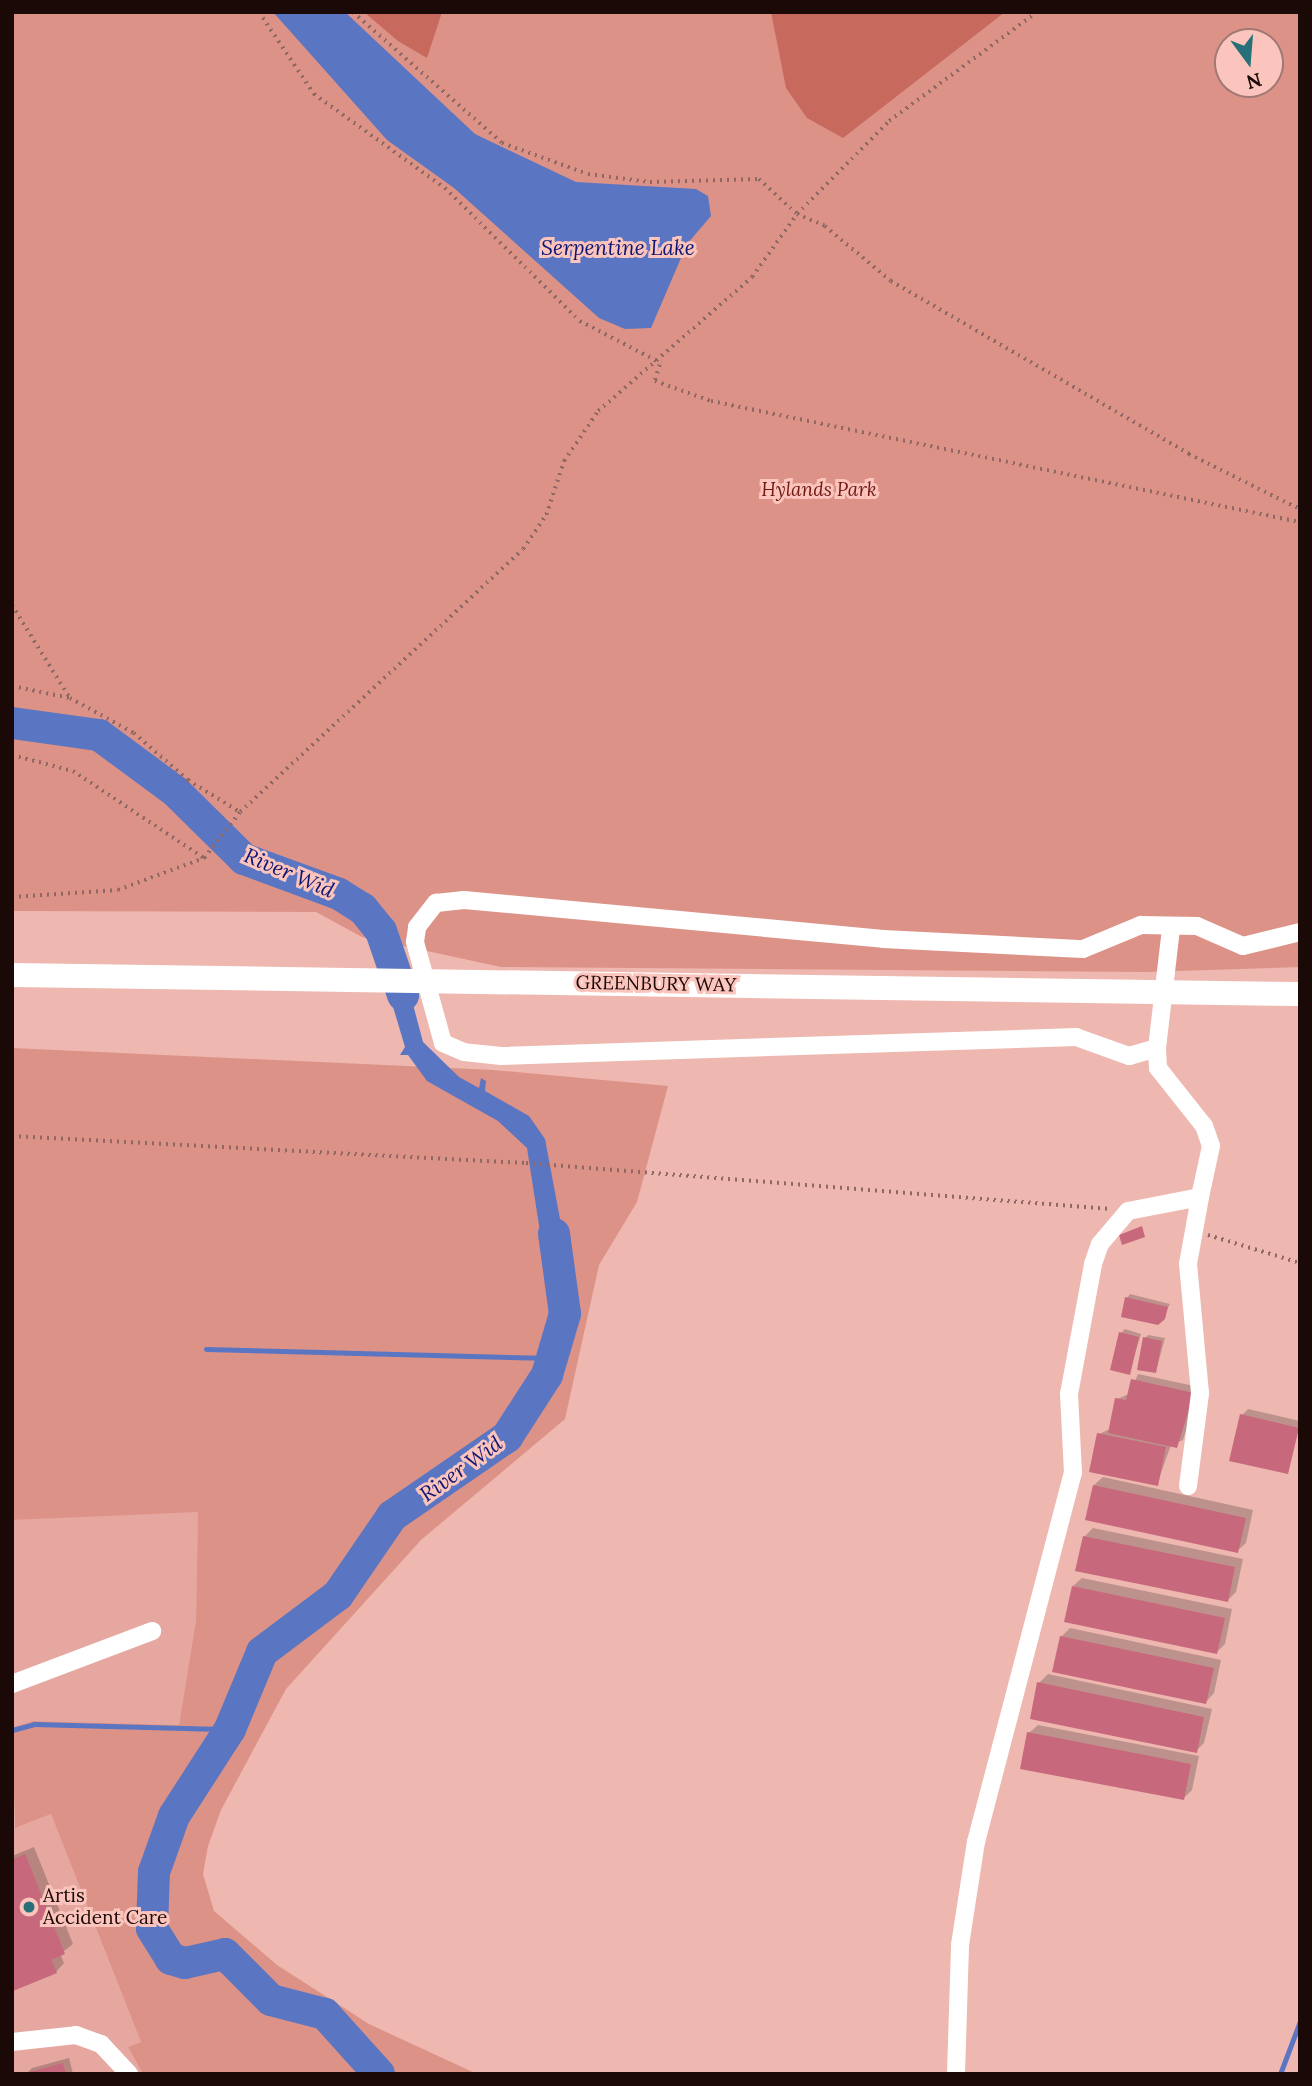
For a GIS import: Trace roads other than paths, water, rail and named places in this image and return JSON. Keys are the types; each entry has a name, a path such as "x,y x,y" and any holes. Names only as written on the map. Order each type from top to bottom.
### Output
{"highway":[{"name":"GREENBURY WAY","path":"12,975 1300,995"}],"street":[{"path":"1157,1048 1129,1056 1076,1037 928,1037 501,1056 464,1052 443,1043 415,942 416,927 436,903 464,900 883,939 1083,949 1141,926 1197,926 1243,946 1300,932"},
{"path":"1171,928 1162,992 1158,1068 1204,1126 1211,1146 1190,1230 1187,1303 1200,1393 1188,1486"},
{"path":"956,2074 960,1945 976,1842 1073,1473 1069,1394 1093,1264 1100,1244 1128,1211 1200,1197"},
{"path":"12,1684 152,1631"},
{"path":"12,2042 47,2027 89,2032 129,2074"}],"water":[{"name":"Serpentine Lake","path":"273,12 345,12 475,134 576,182 696,189 708,196 711,216 687,244 651,328 625,329 599,318 454,188 387,140"},
{"path":"399,952 423,1042 459,1077 479,1088 481,1078 486,1081 485,1091 529,1116 545,1139 570,1272 547,1277 527,1148 498,1121 427,1081 408,1055 400,1055 405,1047 377,953"}],"waterway":[{"name":"River Wid","path":"12,723 99,735 175,791 244,859 339,894 363,909 381,931 403,995"},
{"name":"River Wid","path":"379,2074 325,2014 271,2000 225,1954 185,1963 171,1959 152,1928 154,1872 174,1816 230,1729 262,1652 338,1595 392,1516 507,1437 547,1375 565,1314 554,1234"},
{"path":"206,1349 554,1358"},
{"path":"12,1730 34,1724 230,1729"},
{"path":"1280,2074 1300,2021"}],"place":[{"name":"Artis Accident Care","path":"29,1907"}],"park label":[{"name":"Hylands Park","path":"819,490"}]}
